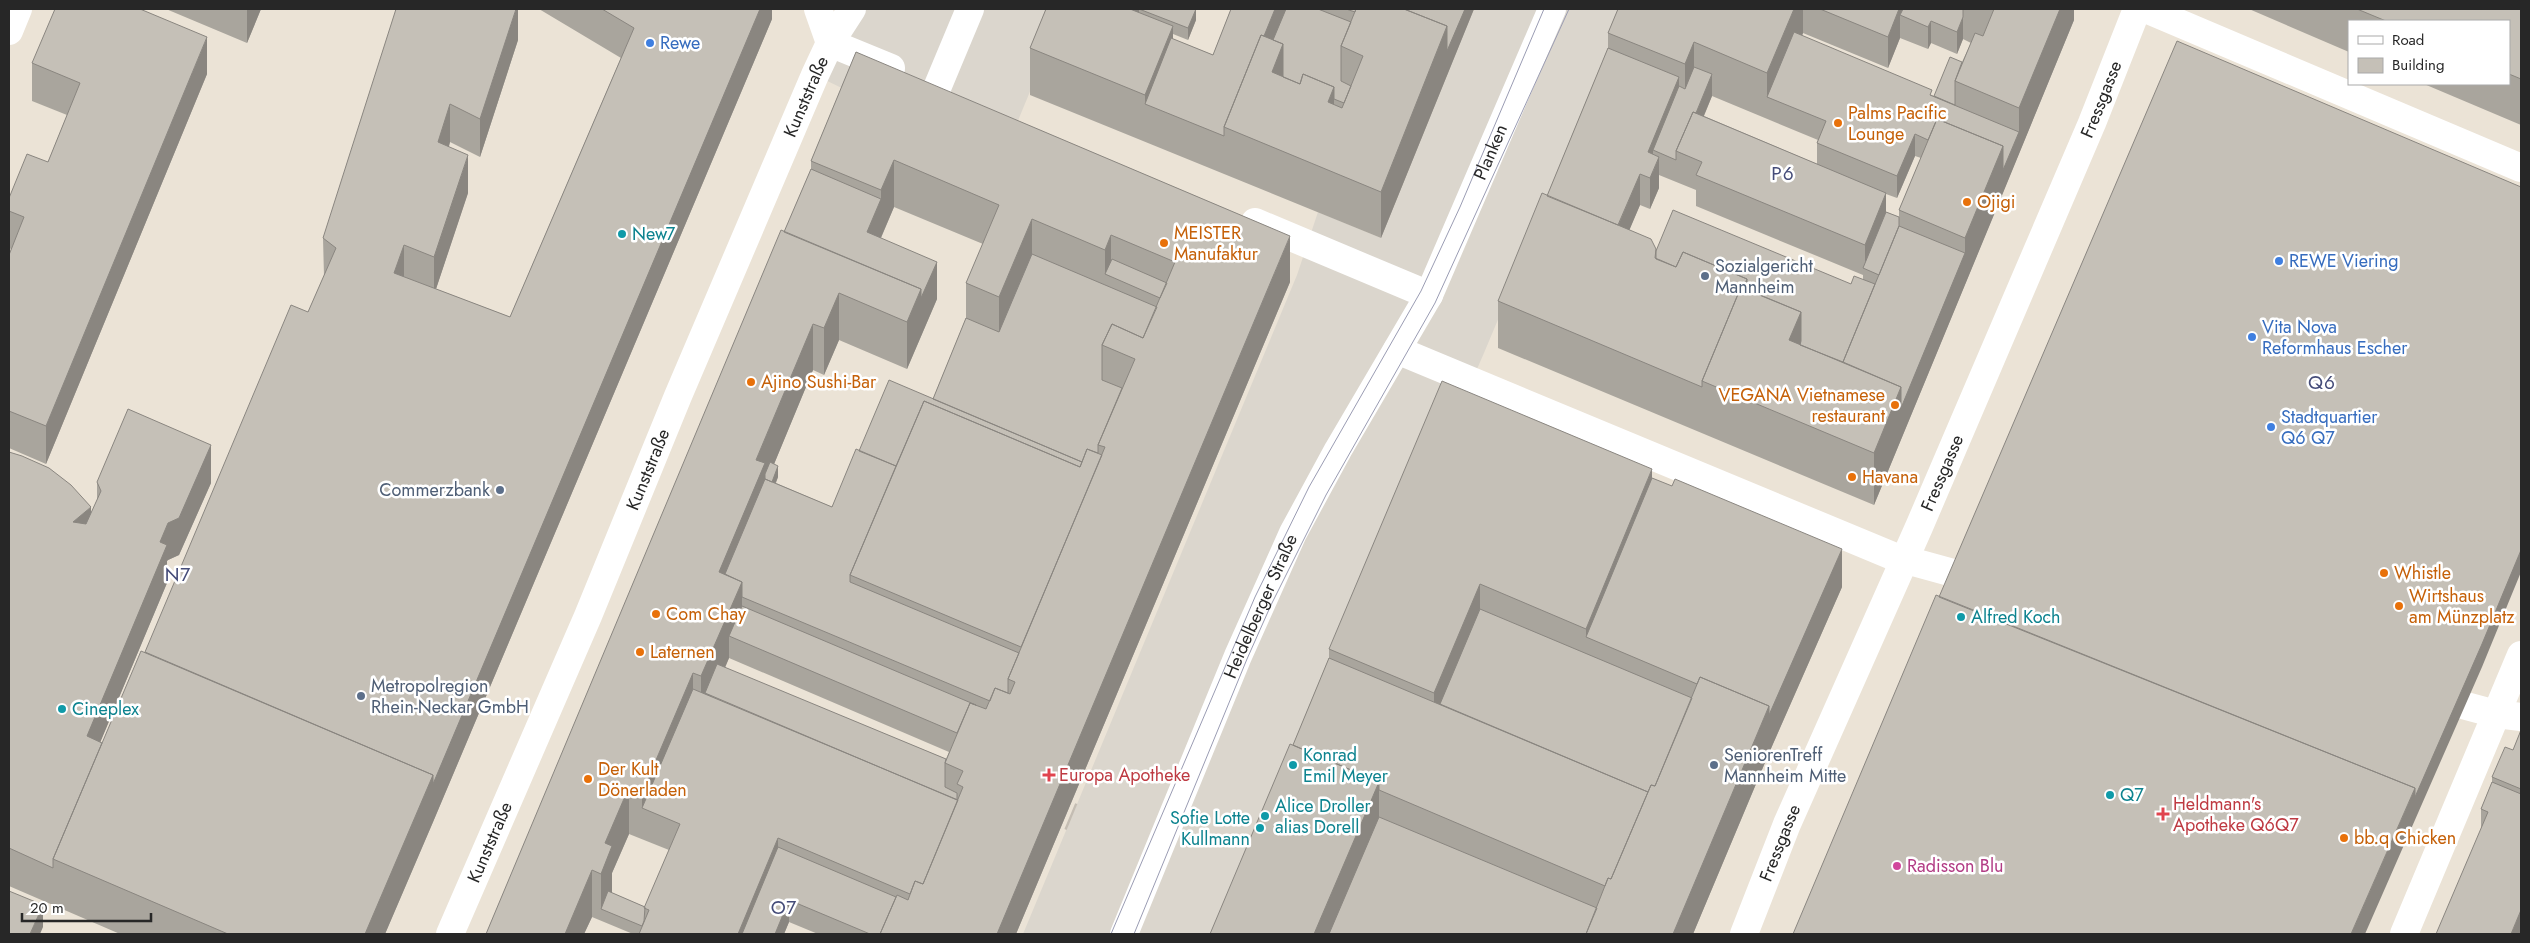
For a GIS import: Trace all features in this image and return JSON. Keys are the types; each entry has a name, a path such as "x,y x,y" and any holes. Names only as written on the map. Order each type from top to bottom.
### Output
{"street":[{"path":"9,31 18,9"},
{"path":"818,9 830,43 963,99"},
{"name":"Kunststraße","path":"450,934 588,616 678,396 830,43 852,9"},
{"path":"936,88 970,9"},
{"name":"Planken","path":"1429,295 1552,9"},
{"name":"Fressgasse","path":"1744,934 1788,824 2092,123 2137,9"},
{"path":"2146,9 2521,168"},
{"path":"1235,214 1429,295"},
{"name":"Heidelberger Straße","path":"1124,934 1238,656 1293,533 1338,450 1429,295"},
{"path":"1397,350 1904,560 2010,588"},
{"path":"2404,934 2509,715 2521,655"},
{"path":"2405,690 2509,715"}],"shaded area":[{"path":"852,9 1064,9 1017,123 852,93 815,75"},
{"path":"1474,9 1628,9 1484,353 1229,934 1023,934 1297,275 1318,212 1381,238"}],"building":[{"path":"55,9 140,9 207,37 46,426 9,411 9,255 24,217 9,211 9,198 27,154 48,162 80,83 32,63"},
{"path":"396,9 516,9 480,119 450,104 438,142 468,155 434,257 404,245 394,273 510,317 634,28 602,9 760,9 433,784 433,775 145,652 291,305 308,312 336,248 323,238"},
{"path":"1046,9 1130,9 1173,26 1145,95 1030,48"},
{"path":"1139,9 1196,9 1188,28"},
{"path":"1231,9 1275,9 1264,36 1261,35 1224,127 1224,136 1145,104 1171,38 1213,55"},
{"path":"1286,9 1318,9 1351,22 1341,46 1341,81 1351,86 1344,103 1334,99 1334,87 1303,74 1300,84 1283,77 1283,44 1273,40"},
{"path":"1356,9 1404,9 1447,26 1381,192 1224,127 1261,35 1283,44 1272,72 1300,84 1303,74 1334,87 1328,102 1342,108 1363,56 1341,46"},
{"path":"1404,9 1465,9 1447,51 1447,26"},
{"path":"1618,9 1794,9 1767,73 1694,42 1685,64 1608,33"},
{"path":"1820,9 1899,9 1888,37"},
{"path":"1903,9 1963,9 1963,17 1957,32 1931,21 1928,27 1900,15"},
{"path":"1994,9 2060,9 2019,108 1955,81 1975,33 1983,36"},
{"path":"2357,9 2521,9 2521,79 2510,74 2510,20 2384,20"},
{"path":"1794,32 1932,90 1930,95 2019,132 2003,170 2003,146 1937,119 1928,140 1915,134 1897,176 1817,143 1826,121 1767,97"},
{"name":"Stadtquartier Q6 Q7","path":"2177,41 2521,187 2521,550 2415,797 2415,788 1939,597"},
{"path":"1608,48 1679,77 1648,152 1659,157 1650,178 1640,174 1618,225 1547,196"},
{"path":"856,52 1290,236 997,934 880,934 897,895 908,900 915,881 923,884 963,787 957,784 963,771 945,763 970,703 986,709 995,688 1010,694 1015,682 1008,679 1105,447 1098,445 1135,359 1102,345 1112,324 1143,338 1175,262 1111,235 1105,250 1032,219 999,297 966,283 999,205 894,160 881,190 811,161"},
{"path":"1950,57 1962,62 1955,81 1955,105 1934,96"},
{"path":"1694,67 1712,74 1696,113 1693,112 1676,151 1676,160 1653,150 1679,86 1685,89"},
{"path":"1693,112 1886,193 1865,245 1696,175 1702,162 1676,151"},
{"path":"1937,119 2003,146 1965,238 1899,210"},
{"path":"811,169 881,199 867,232 937,262 921,298 921,289 784,232"},
{"path":"1542,193 1651,239 1656,249 1655,258 1676,267 1683,252 1747,279 1743,288 1741,287 1702,381 1702,387 1498,301"},
{"path":"1673,210 1851,284 1854,276 1875,284 1843,362 1800,345 1801,312 1747,290 1747,279 1683,252 1676,267 1656,259 1656,251"},
{"path":"1886,212 1899,217 1899,226 1879,275 1863,268"},
{"path":"1899,226 1965,253 1901,408 1901,387 1843,362"},
{"path":"781,230 921,289 907,322 839,293 824,328 813,324 756,460 765,463 719,572 742,582 701,676 693,673 642,793 629,787 605,843 612,846 601,874 592,870 565,934 486,934"},
{"path":"1032,254 1157,307 1143,338 1112,324 1102,345 1102,380 1122,388 1098,445 1098,453 1087,449 1082,462 933,399 966,318 999,332"},
{"path":"1112,259 1167,283 1160,298 1105,274"},
{"path":"1741,287 1801,312 1789,340 1901,387 1874,453 1702,381"},
{"path":"889,380 1082,462 1080,467 924,401 896,466 859,451"},
{"path":"1442,381 1652,469 1586,629 1480,584 1434,693 1329,649"},
{"path":"924,401 1080,467 1087,449 1102,455 1021,647 850,575"},
{"name":"Cineplex","path":"128,409 211,445 179,518 168,523 160,542 167,545 87,736 102,743 53,859 53,868 9,848 9,452 49,468 71,485 91,507 73,522 86,524 101,491 97,482"},
{"path":"856,449 896,466 850,575 850,582 1019,653 1008,679 1008,693 995,688 990,701 742,597 742,582 725,574 765,479 832,507"},
{"path":"770,462 778,466 772,482 765,479"},
{"path":"1652,478 1672,486 1675,479 1842,549 1769,715 1769,706 1700,677 1697,684 1586,637"},
{"name":"Q7","path":"1936,595 2415,788 2351,934 1793,934"},
{"path":"742,606 976,705 970,703 957,733 729,636"},
{"path":"1480,609 1692,698 1655,786 1651,785 1648,792 1440,704"},
{"path":"141,651 433,775 365,934 228,934 53,859"},
{"path":"1329,658 1648,792 1611,879 1608,878 1605,886 1379,790 1379,782 1293,745"},
{"path":"717,664 946,759 945,787 957,793 957,800 705,693"},
{"path":"1700,677 1769,706 1673,934 1586,934 1608,878 1611,879 1651,785 1655,786"},
{"path":"693,689 958,800 923,884 915,881 910,894 778,838 738,934 639,934 649,910 644,908 680,824 642,808"},
{"path":"2521,730 2521,789 2492,777 2505,747 2513,750"},
{"path":"1290,744 1379,782 1314,934 1210,934"},
{"path":"2492,782 2521,794 2521,910 2511,934 2436,934 2488,812 2481,809"},
{"path":"1379,817 1597,908 1586,934 1329,934"},
{"path":"778,847 896,897 880,934 870,934 789,900 775,934 742,934"},
{"path":"9,891 43,905 30,934 9,934"},
{"path":"608,891 645,907 642,926 601,909"}],"tunnel":[{"path":"1031,800 1072,817"}],"tram line":[{"path":"1111,934 1255,597 1309,487 1421,291 1460,207 1544,9"},
{"path":"1134,934 1271,605 1326,495 1435,303 1569,9"}],"place":[{"name":"Rewe","path":"650,43"},
{"name":"Palms Pacific Lounge","path":"1838,123"},
{"name":"Ojigi","path":"1967,202"},
{"name":"New7","path":"622,234"},
{"name":"MEISTER Manufaktur","path":"1164,243"},
{"name":"REWE Viering","path":"2279,261"},
{"name":"Sozialgericht Mannheim","path":"1705,276"},
{"name":"Vita Nova Reformhaus Escher","path":"2252,337"},
{"name":"Ajino Sushi-Bar","path":"751,382"},
{"name":"VEGANA Vietnamese restaurant","path":"1895,405"},
{"name":"Stadtquartier Q6 Q7","path":"2271,427"},
{"name":"Havana","path":"1852,477"},
{"name":"Commerzbank","path":"500,490"},
{"name":"Whistle","path":"2384,573"},
{"name":"Wirtshaus am Münzplatz","path":"2399,606"},
{"name":"Com Chay","path":"656,614"},
{"name":"Alfred Koch","path":"1961,617"},
{"name":"Laternen","path":"640,652"},
{"name":"Metropolregion Rhein-Neckar GmbH","path":"361,696"},
{"name":"Cineplex","path":"62,709"},
{"name":"Konrad Emil Meyer","path":"1293,765"},
{"name":"SeniorenTreff Mannheim Mitte","path":"1714,765"},
{"name":"Europa Apotheke","path":"1049,775"},
{"name":"Der Kult Dönerladen","path":"588,779"},
{"name":"Q7","path":"2110,795"},
{"name":"Heldmann's Apotheke Q6Q7","path":"2163,814"},
{"name":"Alice Droller alias Dorell","path":"1265,816"},
{"name":"Sofie Lotte Kullmann","path":"1260,828"},
{"name":"bb.q Chicken","path":"2344,838"},
{"name":"Radisson Blu","path":"1897,866"}],"district":[{"name":"P6","path":"1783,173"},
{"name":"Q6","path":"2322,382"},
{"name":"N7","path":"178,574"},
{"name":"O7","path":"784,907"}]}
